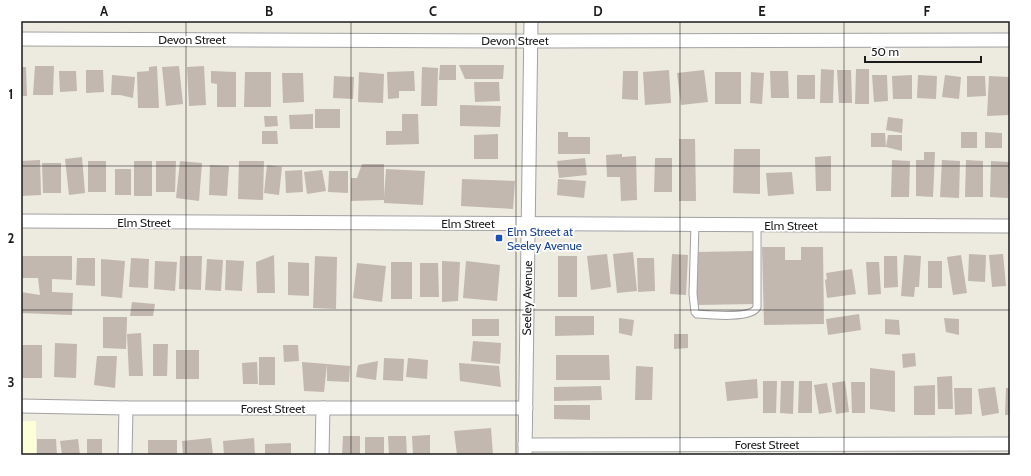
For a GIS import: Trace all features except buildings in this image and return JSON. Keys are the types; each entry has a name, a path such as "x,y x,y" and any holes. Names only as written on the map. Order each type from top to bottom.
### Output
{"street":[{"name":"Seeley Avenue","path":"525,450 531,21"},
{"name":"Devon Street","path":"21,39 531,41 1010,40"},
{"name":"Elm Street","path":"21,221 1010,226"},
{"name":"Forest Street","path":"21,406 126,408 526,408"},
{"path":"125,455 126,408"},
{"path":"322,455 323,408"},
{"name":"Forest Street","path":"525,450 740,450 1010,444"}],"lane":[{"path":"695,224 693,294 696,312 697,314 719,315 753,312 756,310 757,225"}],"shaded area":[{"path":"21,421 36,421 36,455 21,455"}],"place":[{"name":"Elm Street at Seeley Avenue","path":"499,238"}]}
